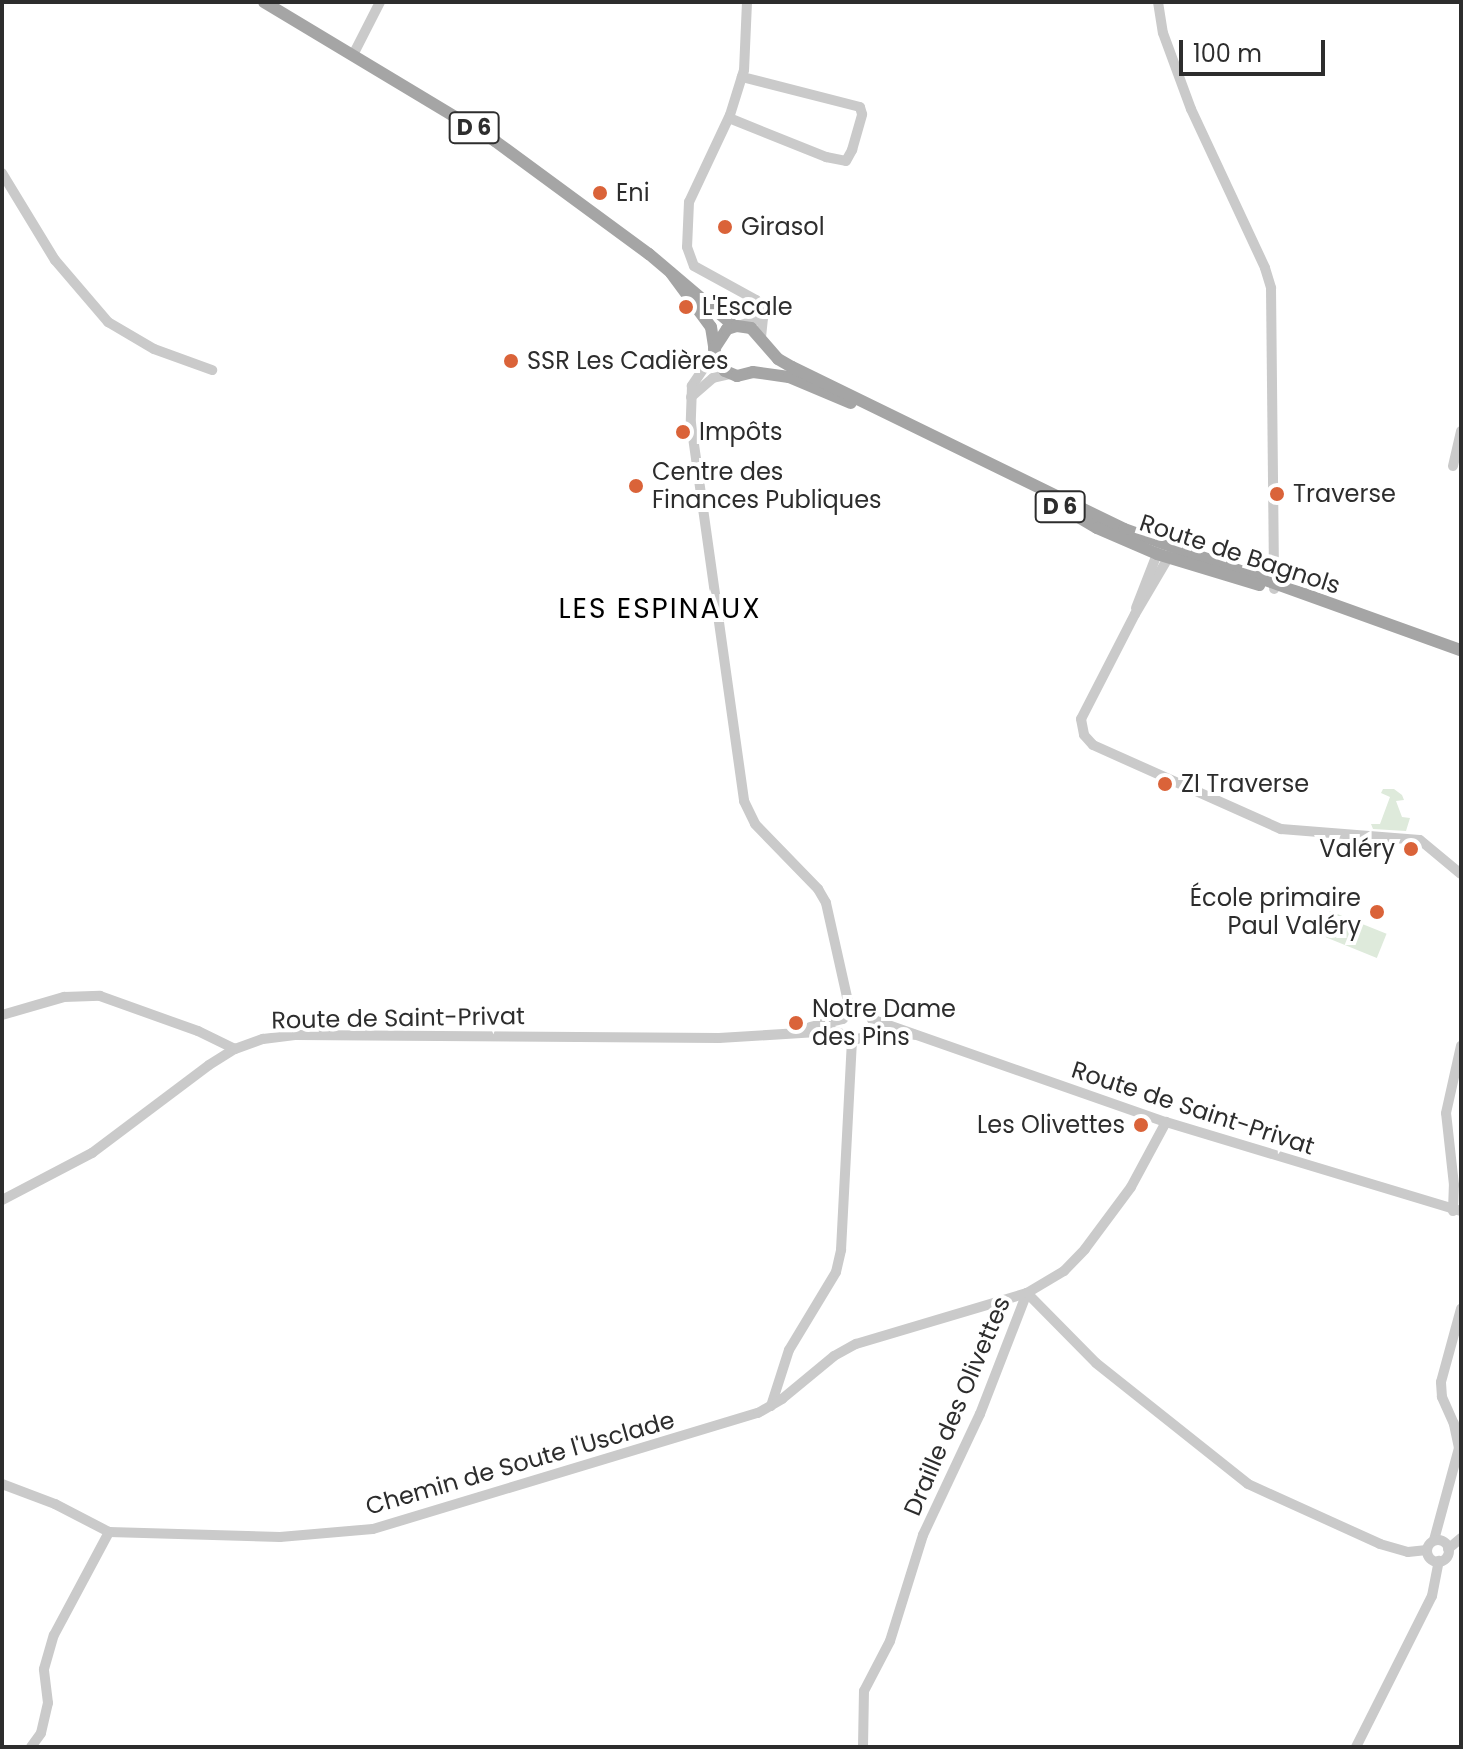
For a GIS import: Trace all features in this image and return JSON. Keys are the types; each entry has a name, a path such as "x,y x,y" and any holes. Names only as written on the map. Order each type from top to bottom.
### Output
{"main road":[{"name":"D 6","path":"267,3 495,141 671,273 735,326"},
{"name":"D 6","path":"671,273 711,327 714,351"},
{"path":"735,326 751,328 762,341 763,360 753,372 731,374 720,366 714,351 721,334 735,326"},
{"name":"D 6","path":"762,341 785,363 856,401"},
{"name":"D 6","path":"753,372 789,377 856,401"},
{"name":"Route de Bagnols","path":"856,401 1100,523 1165,551 1356,612 1461,650"}],"street":[{"path":"353,55 380,2"},
{"path":"747,2 742,77 729,118 689,202 687,247 694,266 756,300 763,318 762,341"},
{"path":"1158,2 1163,33 1191,109 1271,288 1274,586"},
{"path":"729,118 826,157 846,161 852,150 862,114 860,107 742,77"},
{"path":"2,173 13,196 55,260 108,322 154,349 212,370"},
{"path":"735,326 763,318"},
{"path":"714,351 692,386 692,433 744,801 755,824 818,889 826,903 858,1035 836,1272 789,1350 771,1406"},
{"path":"691,397 713,378 731,374"},
{"path":"1453,466 1461,431"},
{"path":"1165,551 1081,719 1084,735 1093,745 1281,829 1420,840 1461,874"},
{"path":"2,1015 64,997 100,996 198,1031 235,1049"},
{"name":"Route de Saint-Privat","path":"793,1031 850,1012 868,1011 874,1020 1166,1122 1457,1211"},
{"path":"858,1035 874,1020"},
{"name":"Route de Saint-Privat","path":"2,1200 116,1138 235,1049 263,1039 297,1035 719,1038 793,1031 915,1035"},
{"path":"1457,1211 1446,1113 1461,1046"},
{"name":"Draille des Olivettes","path":"863,1747 864,1691 890,1641 923,1535 980,1414 1027,1293 1064,1271 1085,1249 1131,1187 1166,1122"},
{"path":"1027,1293 1096,1363 1248,1484 1380,1544 1408,1552 1427,1550 1434,1540 1454,1475 1459,1448 1454,1424 1442,1397 1441,1382 1461,1309"},
{"name":"Chemin de Soute l'Usclade","path":"2,1484 55,1504 109,1532 280,1537 373,1529 758,1413 834,1356 856,1344 1027,1293"},
{"path":"31,1747 41,1733 48,1703 44,1669 54,1635 109,1532"},
{"path":"1356,1747 1432,1596 1439,1561 1461,1538"},
{"path":"1434,1540 1441,1540 1448,1549"},
{"path":"1427,1550 1429,1557 1439,1561"}],"green space":[{"path":"1383,789 1394,789 1402,795 1404,800 1396,801 1402,817 1410,818 1406,831 1373,829 1371,824 1380,824 1390,797 1381,793"},
{"path":"1330,911 1387,934 1377,958 1320,935"}],"place":[{"name":"Eni","path":"600,193"},
{"name":"Girasol","path":"725,227"},
{"name":"L'Escale","path":"686,307"},
{"name":"SSR Les Cadières","path":"511,361"},
{"name":"Impôts","path":"683,432"},
{"name":"Centre des Finances Publiques","path":"636,486"},
{"name":"Traverse","path":"1277,494"},
{"name":"ZI Traverse","path":"1165,784"},
{"name":"Valéry","path":"1411,849"},
{"name":"École primaire Paul Valéry","path":"1377,912"},
{"name":"Notre Dame des Pins","path":"796,1023"},
{"name":"Les Olivettes","path":"1141,1125"}],"district":[{"name":"LES ESPINAUX","path":"660,609"}]}
